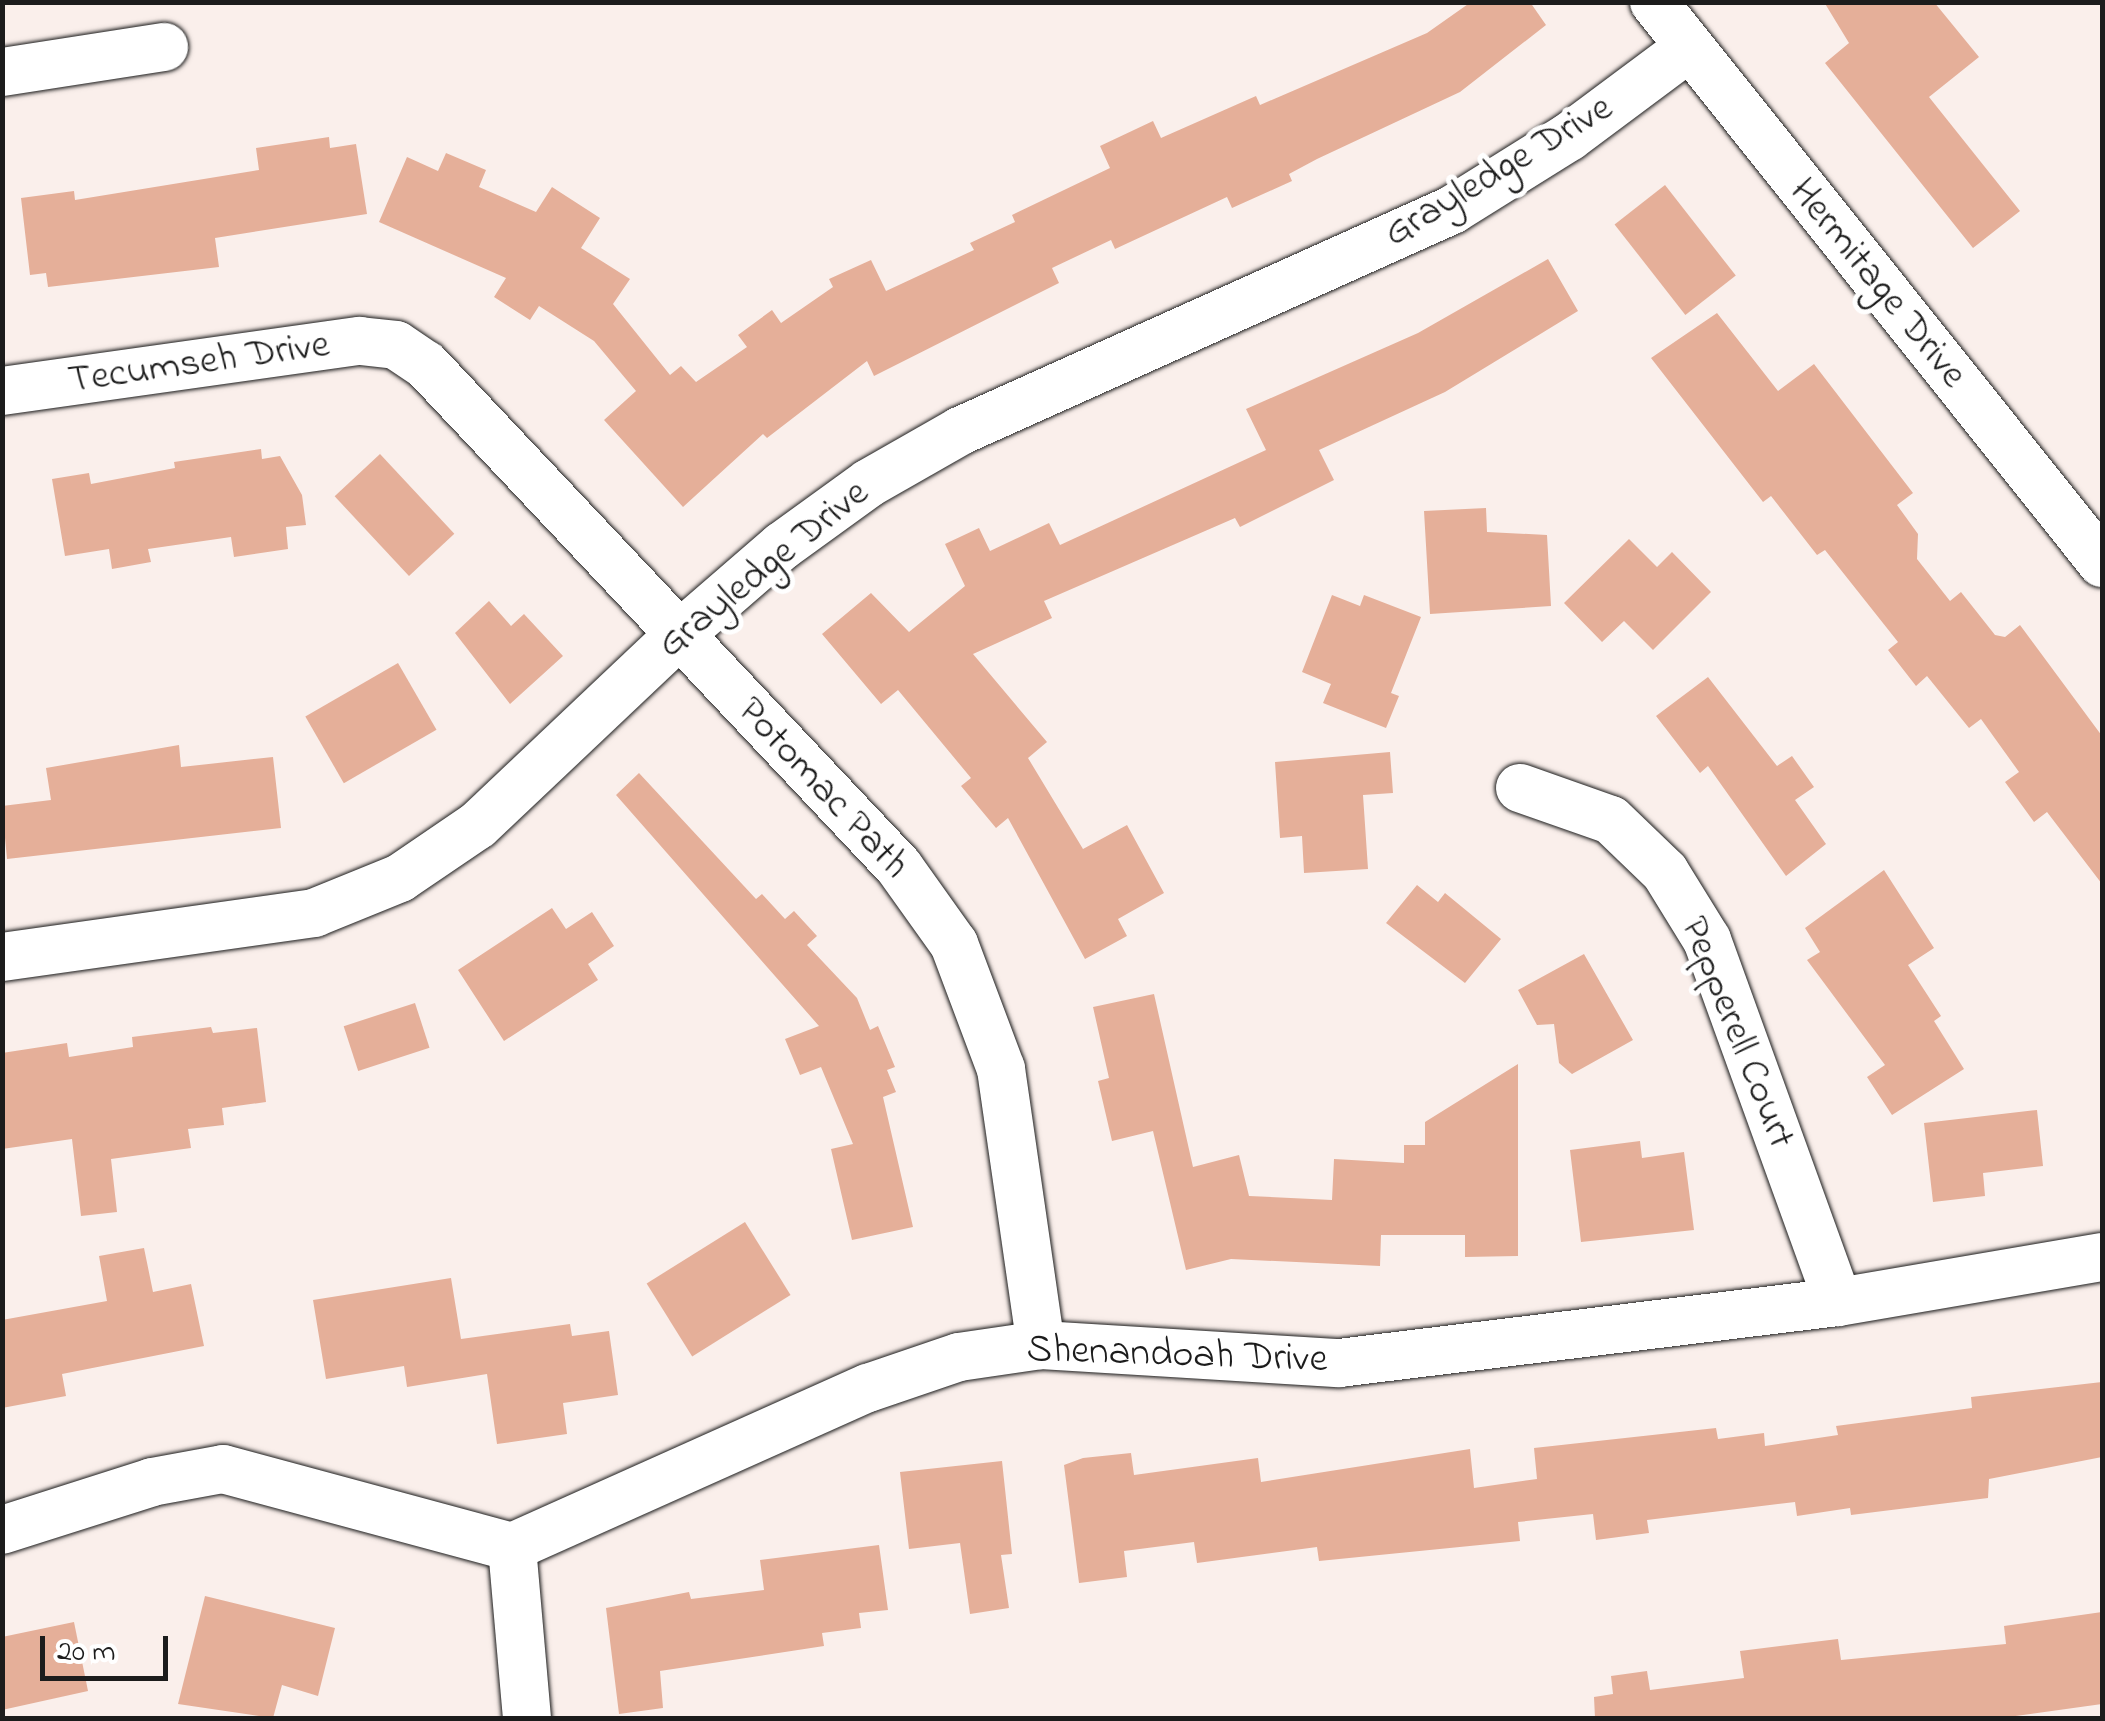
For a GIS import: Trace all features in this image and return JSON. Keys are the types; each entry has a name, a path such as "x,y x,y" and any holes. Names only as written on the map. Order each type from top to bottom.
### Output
{"street":[{"name":"Hermitage Drive","path":"1654,2 1687,49 2102,563"},
{"path":"2,72 164,47"},
{"name":"Grayledge Drive","path":"2,957 314,913 400,878 478,825 678,636 782,546 884,474 960,431 1452,210 1569,137 1687,49"},
{"name":"Tecumseh Drive","path":"2,392 360,341 396,344"},
{"name":"Potomac Path","path":"396,344 426,365 899,867 954,944 1001,1069 1041,1345"},
{"name":"Pepperell Court","path":"1520,788 1611,820 1664,872 1707,940 1838,1302"},
{"name":"Shenandoah Drive","path":"512,1548 868,1388 958,1357 1041,1345 1340,1363 1838,1302 2102,1257"},
{"path":"2,1530 152,1482 223,1469 512,1548 527,1718"}],"building":[{"path":"1471,2 1530,2 1546,25 1460,92 1317,159 1289,174 1292,181 1232,208 1227,197 1115,249 1111,240 1052,268 1059,283 874,376 867,361 767,438 763,434 683,507 604,420 636,391 594,341 539,306 530,320 494,297 506,278 379,222 407,157 438,171 446,153 486,170 479,187 536,212 552,187 600,218 581,248 630,279 613,304 670,375 681,366 696,382 747,347 738,335 772,310 781,323 833,287 829,279 871,260 886,291 974,250 970,243 1015,222 1012,215 1110,168 1100,146 1153,121 1161,138 1256,96 1260,105 1427,33"},
{"path":"1824,2 1934,2 1979,57 1929,97 2020,211 1973,248 1825,63 1849,43"},
{"path":"329,137 330,148 356,144 367,214 215,238 219,267 48,287 46,273 30,275 21,198 74,191 75,200 259,170 256,148"},
{"path":"1665,185 1736,276 1685,315 1615,224"},
{"path":"1548,259 1578,311 1445,392 1319,450 1334,480 1240,527 1235,518 1044,601 1052,618 973,654 1047,742 1028,758 1083,849 1127,825 1164,893 1118,919 1127,936 1085,959 1008,818 996,828 961,786 971,778 898,690 881,704 822,634 871,593 909,632 965,586 945,544 979,528 990,551 1049,523 1060,545 1266,450 1246,409 1418,333"},
{"path":"1717,313 1778,391 1814,364 1913,493 1897,505 1918,534 1917,559 1950,601 1961,592 1995,635 2005,637 2020,625 2102,736 2102,884 2047,812 2034,822 2005,782 2019,772 1981,719 1969,728 1927,676 1916,686 1888,650 1898,642 1825,550 1817,555 1771,496 1763,502 1651,358"},
{"path":"261,449 262,459 280,456 302,495 306,525 286,527 288,549 234,557 231,537 148,549 151,562 112,569 109,549 65,556 52,479 89,473 91,484 175,468 174,462"},
{"path":"380,454 454,534 409,576 335,496"},
{"path":"1486,508 1487,532 1547,535 1551,606 1430,614 1424,511"},
{"path":"1629,539 1657,567 1672,552 1711,592 1653,650 1624,621 1602,642 1564,603"},
{"path":"1332,595 1360,606 1364,595 1421,617 1391,693 1399,696 1386,728 1323,703 1331,684 1302,672"},
{"path":"489,601 511,626 524,614 563,656 510,704 455,633"},
{"path":"398,663 436,730 344,783 305,716"},
{"path":"1708,677 1777,766 1792,756 1814,787 1795,800 1826,844 1786,876 1708,766 1700,773 1656,716"},
{"path":"179,745 181,767 273,757 281,828 7,859 2,806 51,800 46,768"},
{"path":"1390,752 1393,793 1363,795 1368,869 1304,873 1302,836 1280,838 1275,762"},
{"path":"639,773 756,899 762,894 785,919 794,911 817,936 807,945 857,998 870,1030 878,1026 895,1067 887,1070 896,1092 883,1097 913,1227 852,1240 831,1149 853,1144 821,1067 800,1075 785,1039 819,1026 616,795"},
{"path":"1884,870 1934,948 1908,965 1941,1016 1934,1021 1964,1069 1892,1115 1867,1077 1885,1065 1807,960 1820,952 1805,928"},
{"path":"1417,885 1438,902 1445,893 1501,939 1465,983 1386,923"},
{"path":"552,908 566,929 592,912 614,946 588,964 598,980 504,1041 458,970"},
{"path":"1584,954 1633,1040 1572,1074 1559,1063 1554,1024 1537,1025 1518,990"},
{"path":"1154,994 1193,1167 1239,1155 1249,1196 1332,1200 1334,1159 1404,1163 1404,1145 1425,1145 1425,1122 1518,1064 1518,1256 1465,1257 1465,1235 1381,1235 1380,1266 1231,1259 1186,1270 1153,1131 1112,1141 1098,1081 1109,1078 1093,1007"},
{"path":"415,1003 430,1048 358,1071 344,1026"},
{"path":"211,1027 213,1033 257,1028 266,1102 222,1108 224,1125 188,1129 191,1148 111,1159 117,1212 81,1216 72,1139 2,1149 2,1053 67,1043 69,1057 133,1047 132,1037"},
{"path":"2037,1110 2043,1166 1983,1173 1985,1196 1933,1202 1924,1123"},
{"path":"1640,1141 1642,1158 1684,1152 1694,1230 1581,1242 1570,1150"},
{"path":"745,1222 791,1295 692,1356 647,1283"},
{"path":"144,1248 153,1292 191,1284 204,1346 62,1374 66,1396 2,1408 2,1320 107,1301 99,1256"},
{"path":"451,1278 461,1339 570,1324 572,1336 609,1331 618,1395 563,1403 567,1434 497,1444 487,1374 407,1387 404,1366 326,1379 313,1300"},
{"path":"2102,1382 2102,1457 1989,1479 1988,1498 1851,1515 1850,1508 1797,1516 1795,1502 1647,1520 1649,1533 1596,1540 1593,1514 1518,1522 1520,1541 1319,1561 1317,1547 1197,1563 1194,1542 1124,1551 1127,1577 1079,1583 1064,1465 1083,1458 1131,1453 1134,1475 1258,1458 1261,1482 1470,1449 1474,1488 1537,1479 1534,1448 1716,1428 1718,1439 1764,1433 1765,1446 1838,1435 1836,1426 1972,1408 1971,1397"},
{"path":"1002,1461 1012,1554 1001,1555 1009,1608 970,1614 960,1543 909,1549 900,1472"},
{"path":"879,1545 888,1610 859,1613 861,1628 822,1633 824,1646 660,1671 663,1708 619,1714 606,1608 689,1592 691,1599 764,1590 760,1560"},
{"path":"205,1596 335,1628 318,1696 282,1685 273,1718 178,1704"},
{"path":"2102,1612 2102,1704 2001,1718 1595,1718 1594,1697 1613,1694 1611,1676 1647,1671 1650,1690 1744,1678 1740,1651 1838,1639 1841,1660 2006,1644 2004,1626"},
{"path":"74,1622 88,1691 2,1710 2,1637"}]}
